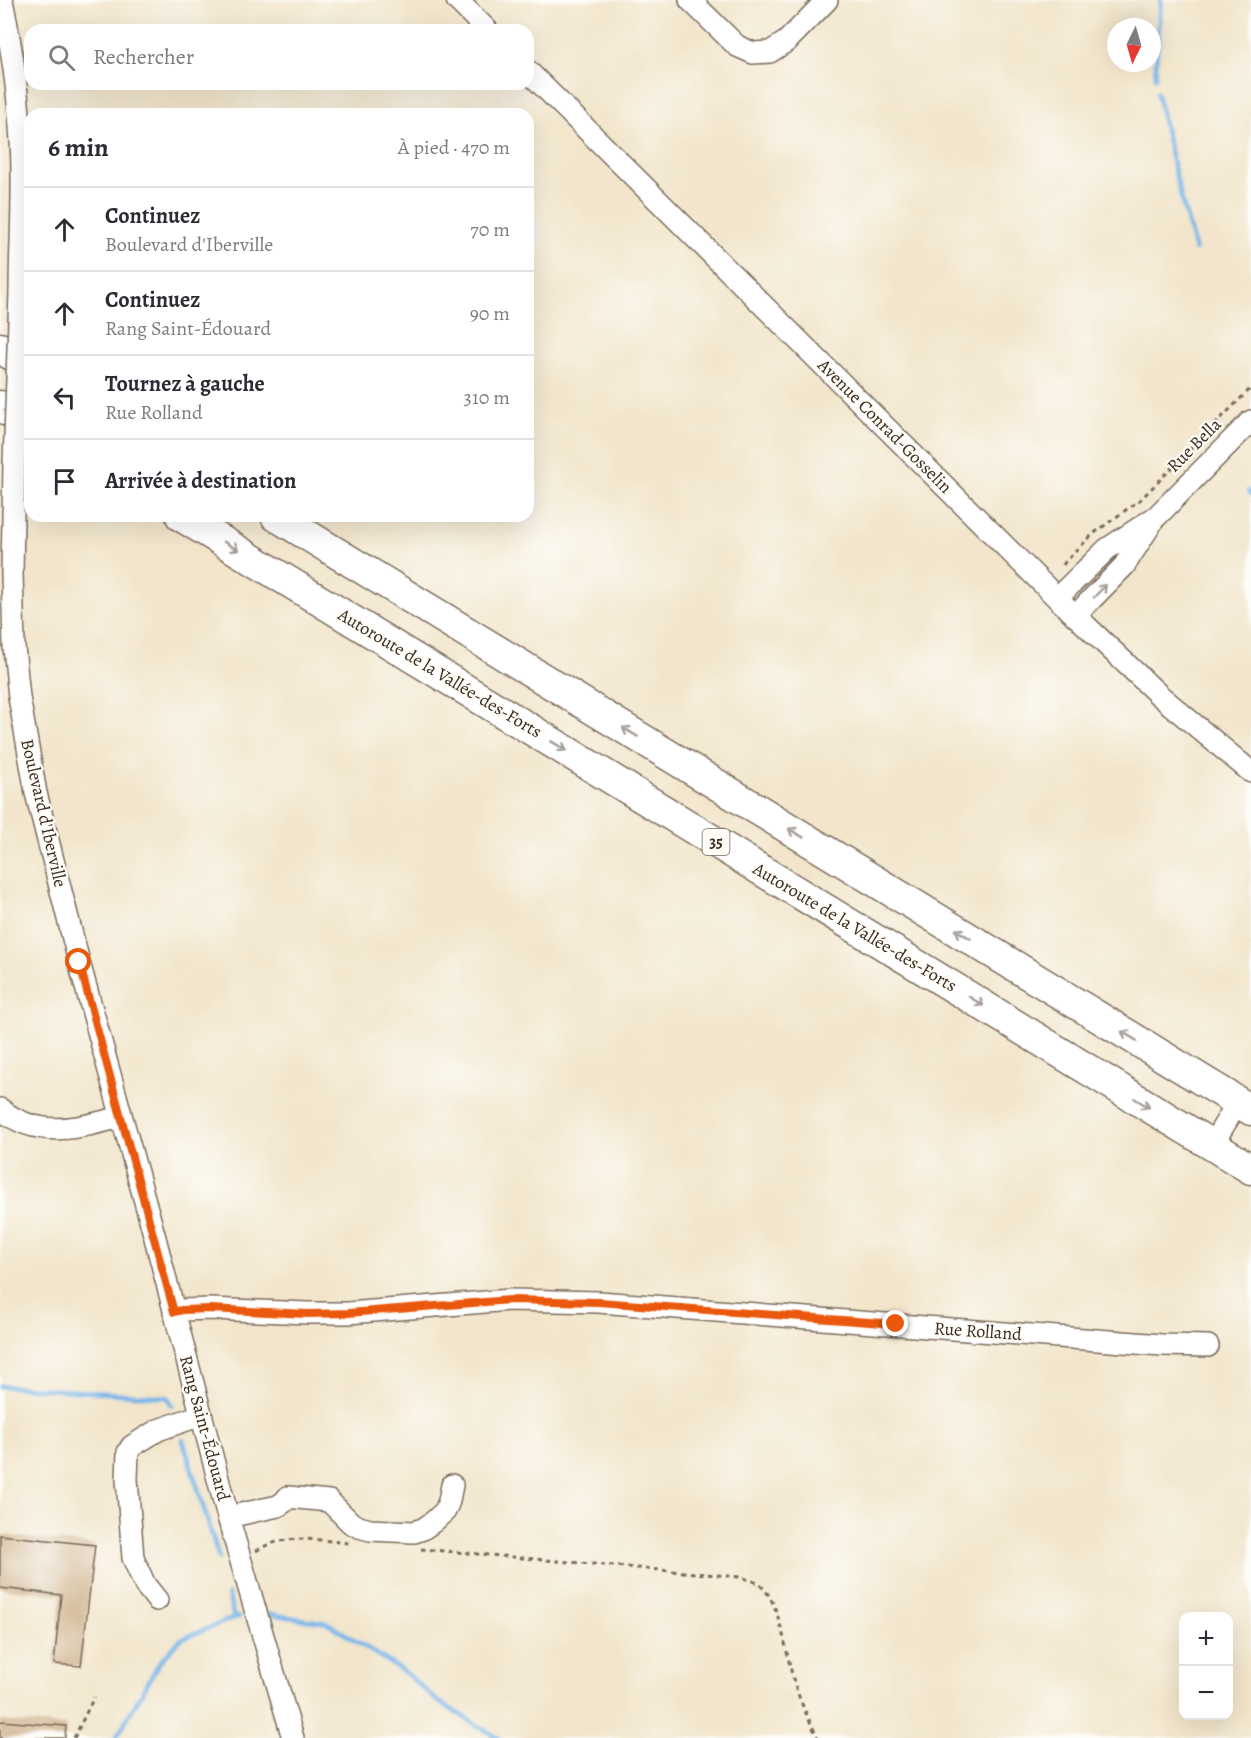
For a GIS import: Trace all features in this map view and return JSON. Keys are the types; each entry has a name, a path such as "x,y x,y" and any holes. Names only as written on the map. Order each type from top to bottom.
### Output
{"highway":[{"path":"0,348 24,362"},
{"path":"0,406 24,420"},
{"name":"Autoroute de la Vallée-des-Forts","path":"191,522 1251,1169"},
{"path":"286,522 1244,1106"}],"street":[{"name":"Boulevard d'Iberville","path":"2,0 13,60 22,190 12,601 16,671 40,811 121,1117"},
{"path":"457,0 481,24"},
{"path":"690,0 737,45 753,54 770,52 787,41 827,0"},
{"name":"Avenue Conrad-Gosselin","path":"534,77 1075,616 1159,695 1251,772"},
{"name":"Rue Bella","path":"1075,616 1124,566 1157,516 1251,421"},
{"name":"Rue Bella","path":"1057,598 1107,549 1157,516"},
{"path":"1212,1145 1244,1106"},
{"path":"0,1109 17,1120 46,1129 75,1128 121,1117"},
{"name":"Rang Saint-Édouard","path":"121,1117 228,1517 294,1738"},
{"name":"Rue Rolland","path":"174,1312 210,1309 308,1314 348,1313 510,1300 558,1300 1162,1345 1208,1346"},
{"path":"157,1600 145,1585 133,1558 127,1479 128,1452 132,1446 158,1430 201,1415"},
{"path":"228,1517 278,1506 288,1497 329,1501 351,1523 359,1527 370,1530 414,1532 423,1529 445,1511 452,1485"}],"path":[{"name":"Rue Bella","path":"1136,502 1251,388"},
{"path":"242,1564 258,1550 277,1541 303,1539 350,1543"},
{"path":"421,1549 740,1577 761,1586 771,1600 794,1682 805,1713 818,1738"},
{"path":"74,1738 94,1697"}],"building":[{"path":"0,1535 95,1545 81,1666 54,1664 61,1595 0,1588"},
{"path":"0,1721 66,1726 65,1738 0,1738"}],"waterway":[{"path":"1155,77 1161,0"},
{"path":"1157,93 1195,250"},
{"path":"0,1386 167,1397 172,1406"},
{"path":"183,1440 219,1558"},
{"path":"228,1594 234,1618"},
{"path":"269,1614 328,1623 407,1674 436,1700 498,1738"},
{"path":"116,1738 159,1663 181,1639 239,1617"}],"route":[{"path":"79,962 174,1312 210,1309 308,1314 348,1313 510,1300 551,1300 896,1324"}]}
